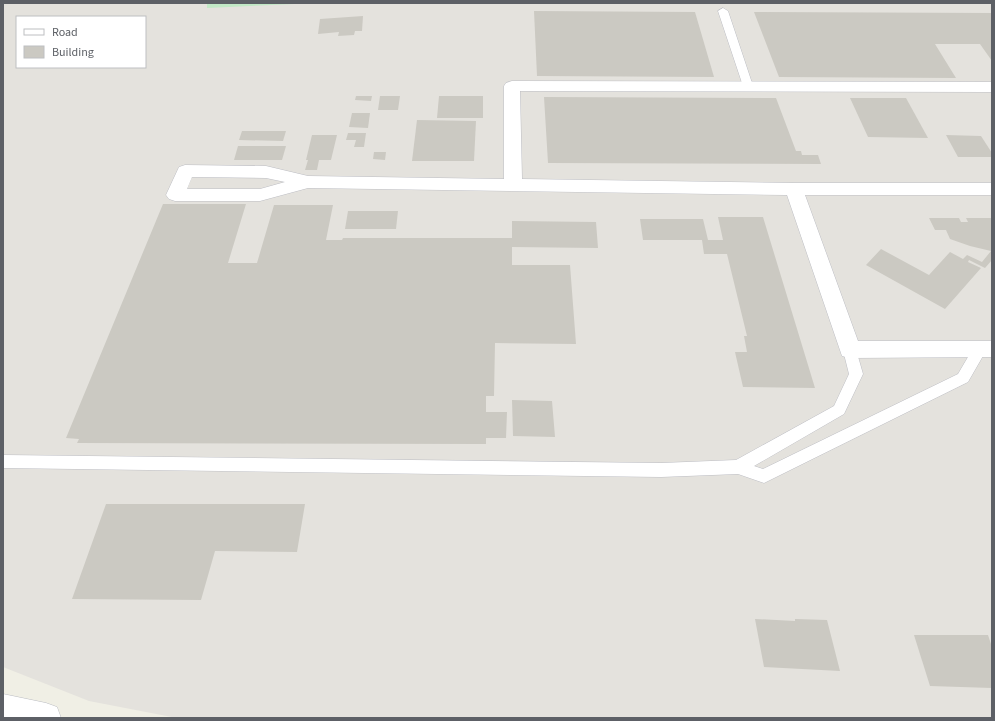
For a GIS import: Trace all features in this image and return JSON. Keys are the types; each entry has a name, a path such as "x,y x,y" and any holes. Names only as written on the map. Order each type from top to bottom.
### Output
{"street":[{"path":"513,185 512,86 992,87"},
{"path":"308,182 260,195 174,195 185,171 266,172 308,182 794,189 992,189"},
{"path":"794,189 850,350 986,349"},
{"path":"3,709 46,718"}],"lane":[{"path":"723,11 748,86"},
{"path":"4,462 661,470 738,467 764,476 963,378 986,349"},
{"path":"738,467 839,410 856,374 850,350"}],"shaded area":[{"path":"3,3 992,3 992,718 177,718 89,701 3,667"}],"green space":[{"path":"192,3 317,3 207,8 207,4"}],"building":[{"path":"534,11 695,12 714,77 537,76"},
{"path":"754,12 992,13 992,61 980,44 935,44 956,78 779,77"},
{"path":"363,16 362,31 355,31 354,35 338,36 339,32 318,34 320,19"},
{"path":"356,96 372,96 371,101 355,100"},
{"path":"380,96 400,96 398,110 378,110"},
{"path":"439,96 483,96 483,118 437,118"},
{"path":"544,97 776,98 796,151 801,151 802,155 818,155 821,164 548,163"},
{"path":"850,98 906,98 928,138 868,137"},
{"path":"352,113 370,113 368,128 349,127"},
{"path":"417,120 476,121 474,161 412,161"},
{"path":"242,131 286,131 283,141 239,140"},
{"path":"348,133 366,133 364,147 354,147 356,140 346,140"},
{"path":"312,135 337,135 331,160 319,160 317,170 305,170 308,160 306,160"},
{"path":"946,135 981,136 992,153 992,157 958,157"},
{"path":"238,146 286,146 282,160 234,160"},
{"path":"374,152 386,152 385,160 373,159"},
{"path":"163,204 246,204 228,263 257,263 274,205 333,205 326,240 342,240 343,238 512,238 512,221 596,222 598,248 512,247 512,265 570,265 576,344 495,343 494,396 486,396 486,412 507,412 506,438 486,438 486,444 77,443 79,439 66,438"},
{"path":"348,211 398,211 396,229 345,229"},
{"path":"718,217 763,217 815,388 743,387 735,352 747,352 744,336 747,336 727,254 704,254 702,240 643,240 640,219 703,219 708,240 723,240"},
{"path":"929,218 959,218 961,222 968,222 966,218 992,218 992,260 985,268 969,260 968,262 981,268 945,309 866,265 881,249 929,275 950,252 963,259 967,255 982,262 991,251 950,239 946,230 935,230"},
{"path":"512,400 552,401 555,437 513,436"},
{"path":"106,504 305,504 297,552 215,551 201,600 72,599"},
{"path":"755,619 795,621 795,619 827,620 840,671 764,667"},
{"path":"914,635 988,635 992,647 992,688 930,686"}]}
